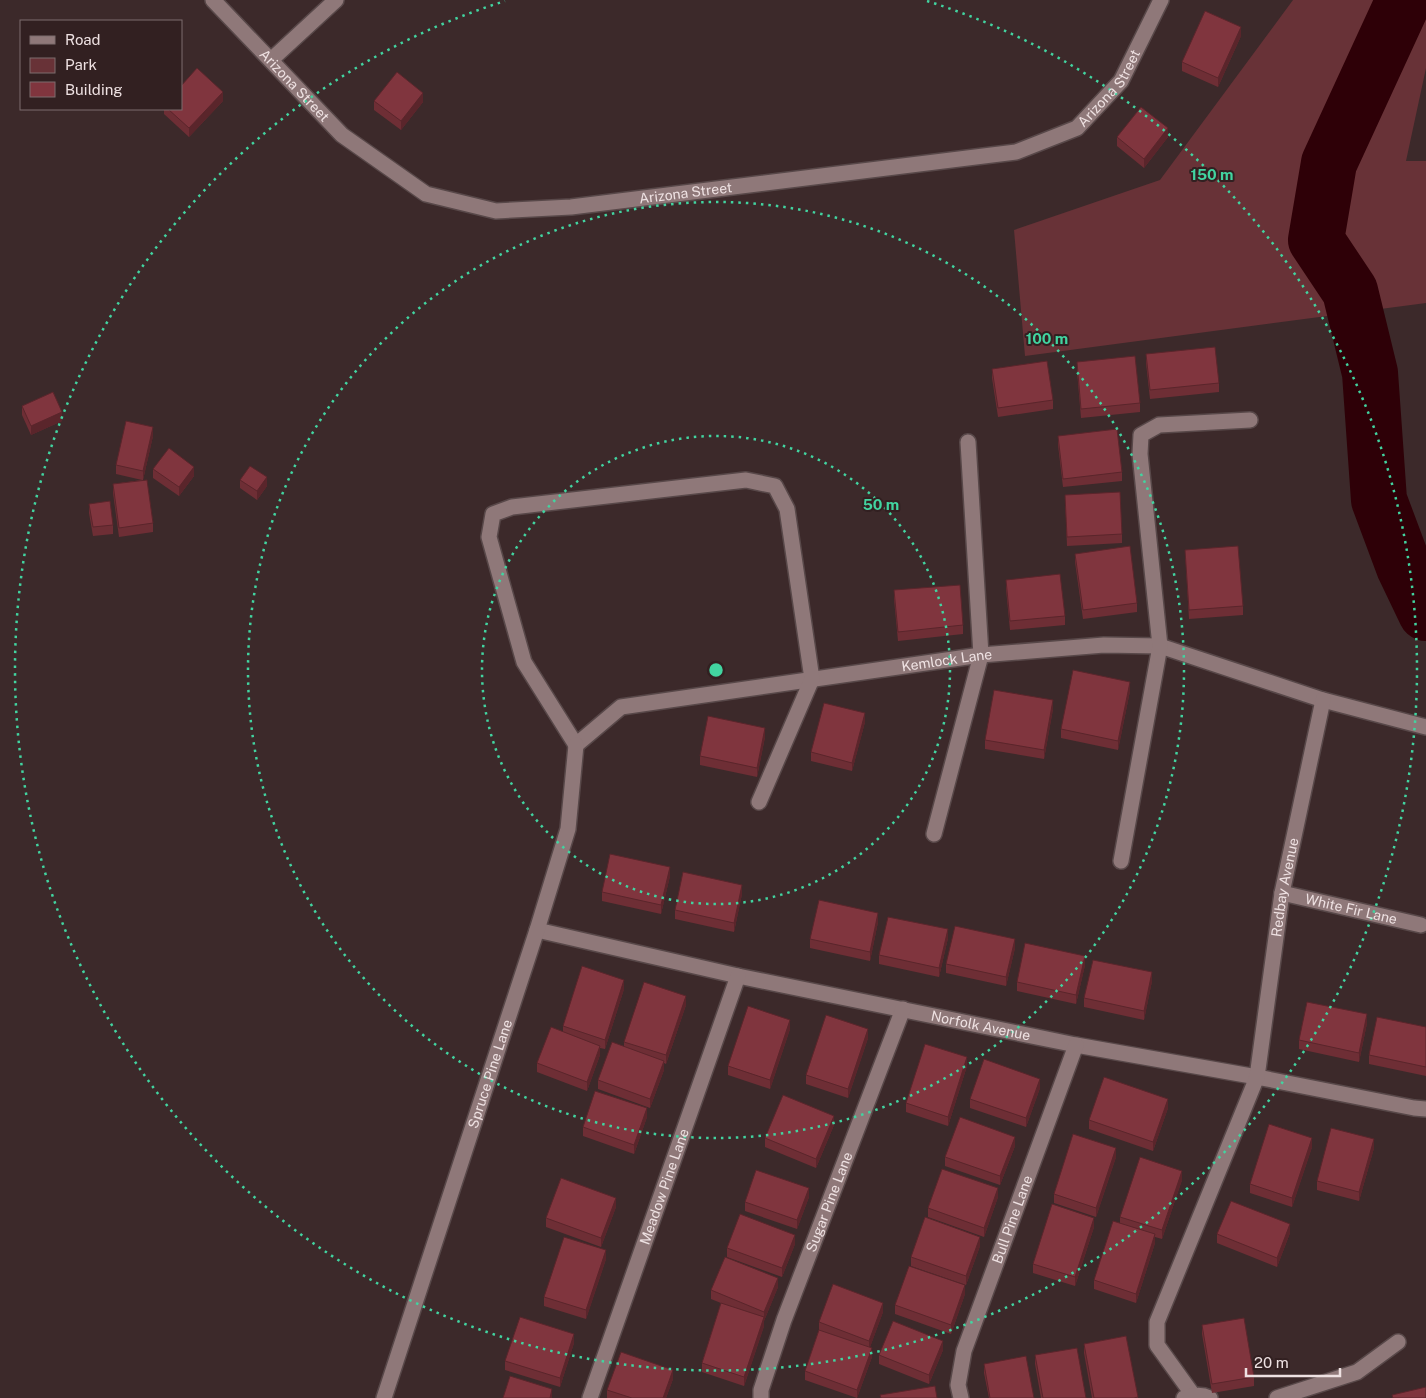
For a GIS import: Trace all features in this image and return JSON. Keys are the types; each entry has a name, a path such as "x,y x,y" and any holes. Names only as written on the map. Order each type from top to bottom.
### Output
{"street":[{"name":"Arizona Street","path":"212,0 272,60 342,135 426,194 496,211 571,207 1016,152 1077,128 1120,81 1161,0"},
{"path":"272,60 336,0"},
{"path":"1120,862 1160,646 1140,454 1141,435 1159,425 1250,420"},
{"path":"934,834 981,655 968,442"},
{"path":"576,745 524,662 489,537 494,514 512,507 746,480 776,486 787,509 812,679 759,802"},
{"name":"Kemlock Lane","path":"576,745 621,707 981,655 1104,645 1160,646 1323,700 1426,727"},
{"name":"Redbay Avenue","path":"1189,1396 1157,1345 1157,1322 1257,1077 1282,893 1323,700"},
{"name":"Spruce Pine Lane","path":"384,1398 537,930 568,829 576,745"},
{"name":"White Fir Lane","path":"1282,893 1421,925"},
{"name":"Norfolk Avenue","path":"537,930 738,976 1076,1045 1426,1109"},
{"name":"Meadow Pine Lane","path":"590,1398 738,976"},
{"name":"Sugar Pine Lane","path":"761,1398 761,1390 784,1320 903,1010"},
{"name":"Bull Pine Lane","path":"961,1398 958,1385 964,1351 1076,1045"},
{"path":"1277,1398 1357,1372 1398,1342"},
{"path":"1189,1396 1203,1395 1210,1398"}],"green space":[{"path":"1293,0 1426,0 1426,68 1406,161 1426,161 1426,303 1025,356 1014,230 1160,180"}],"building":[{"path":"1205,11 1241,27 1218,78 1182,62"},
{"path":"197,68 223,92 189,128 169,110 182,110 182,85"},
{"path":"397,72 423,93 401,121 374,101"},
{"path":"1141,107 1168,128 1144,159 1117,137"},
{"path":"1215,347 1219,383 1150,390 1146,354"},
{"path":"1135,356 1140,403 1081,409 1077,362"},
{"path":"1047,361 1053,400 998,408 992,369"},
{"path":"53,392 62,412 31,426 22,406"},
{"path":"126,421 153,427 143,471 116,465"},
{"path":"1117,429 1122,472 1063,479 1058,436"},
{"path":"169,448 194,467 179,487 153,469"},
{"path":"250,466 267,477 257,491 240,480"},
{"path":"147,480 153,523 119,528 113,484"},
{"path":"1120,492 1122,534 1067,537 1065,495"},
{"path":"110,501 113,525 93,527 89,504"},
{"path":"1130,546 1137,603 1083,610 1075,554"},
{"path":"1238,546 1243,606 1189,610 1185,550"},
{"path":"1060,574 1065,616 1010,621 1006,580"},
{"path":"960,585 963,625 898,632 894,590"},
{"path":"1073,670 1130,682 1118,741 1061,729"},
{"path":"994,690 1053,700 1044,750 985,740"},
{"path":"824,703 865,713 852,763 811,752"},
{"path":"708,716 765,728 757,768 700,756"},
{"path":"610,854 670,867 661,905 602,892"},
{"path":"683,872 742,885 734,923 675,910"},
{"path":"819,900 878,913 870,952 810,939"},
{"path":"888,917 948,929 939,968 879,955"},
{"path":"955,926 1015,939 1006,977 946,964"},
{"path":"1025,943 1085,956 1076,995 1017,982"},
{"path":"1093,960 1152,972 1144,1011 1084,998"},
{"path":"582,966 624,980 605,1040 563,1026"},
{"path":"644,982 686,996 666,1055 624,1042"},
{"path":"1307,1002 1367,1014 1359,1053 1299,1040"},
{"path":"748,1006 790,1020 770,1080 728,1066"},
{"path":"826,1015 868,1029 848,1089 806,1075"},
{"path":"1377,1017 1426,1027 1426,1067 1369,1055"},
{"path":"551,1027 600,1046 587,1082 537,1063"},
{"path":"612,1042 664,1061 650,1099 598,1080"},
{"path":"925,1044 967,1057 948,1117 906,1103"},
{"path":"984,1059 1040,1079 1026,1118 970,1099"},
{"path":"1104,1077 1168,1099 1153,1142 1089,1120"},
{"path":"595,1091 647,1108 634,1145 583,1127"},
{"path":"783,1095 834,1116 816,1159 765,1138"},
{"path":"960,1117 1015,1137 1000,1176 945,1157"},
{"path":"1269,1124 1312,1138 1292,1198 1250,1184"},
{"path":"1331,1128 1374,1139 1359,1192 1317,1181"},
{"path":"1073,1134 1116,1148 1096,1208 1054,1194"},
{"path":"1140,1157 1182,1171 1162,1230 1120,1217"},
{"path":"942,1169 998,1188 984,1228 928,1208"},
{"path":"756,1170 809,1188 797,1220 745,1202"},
{"path":"561,1178 616,1198 601,1238 546,1218"},
{"path":"1231,1201 1290,1224 1277,1258 1217,1234"},
{"path":"1052,1204 1094,1218 1075,1277 1033,1264"},
{"path":"740,1214 795,1235 782,1268 727,1248"},
{"path":"925,1217 980,1237 966,1276 911,1257"},
{"path":"1113,1221 1155,1234 1136,1294 1094,1280"},
{"path":"564,1237 606,1250 586,1310 544,1297"},
{"path":"725,1257 778,1278 764,1312 711,1290"},
{"path":"909,1266 965,1285 951,1325 895,1305"},
{"path":"833,1284 883,1303 869,1341 819,1322"},
{"path":"721,1303 764,1317 744,1377 702,1363"},
{"path":"520,1317 574,1334 560,1378 505,1361"},
{"path":"1244,1318 1254,1377 1212,1384 1202,1325"},
{"path":"893,1321 943,1341 929,1375 879,1355"},
{"path":"819,1330 872,1348 857,1390 805,1371"},
{"path":"1126,1336 1138,1397 1094,1398 1084,1344"},
{"path":"1077,1348 1086,1398 1043,1398 1035,1355"},
{"path":"621,1352 673,1370 663,1398 632,1398 607,1390"},
{"path":"1026,1356 1034,1398 990,1398 984,1364"},
{"path":"510,1376 552,1389 550,1398 503,1398"},
{"path":"935,1386 937,1398 881,1398 880,1395"},
{"path":"1426,1387 1426,1398 1393,1398 1392,1395"}],"waterway":[{"path":"1404,0 1329,163 1316,240 1350,291 1370,373 1379,500 1404,567 1426,613"}]}
